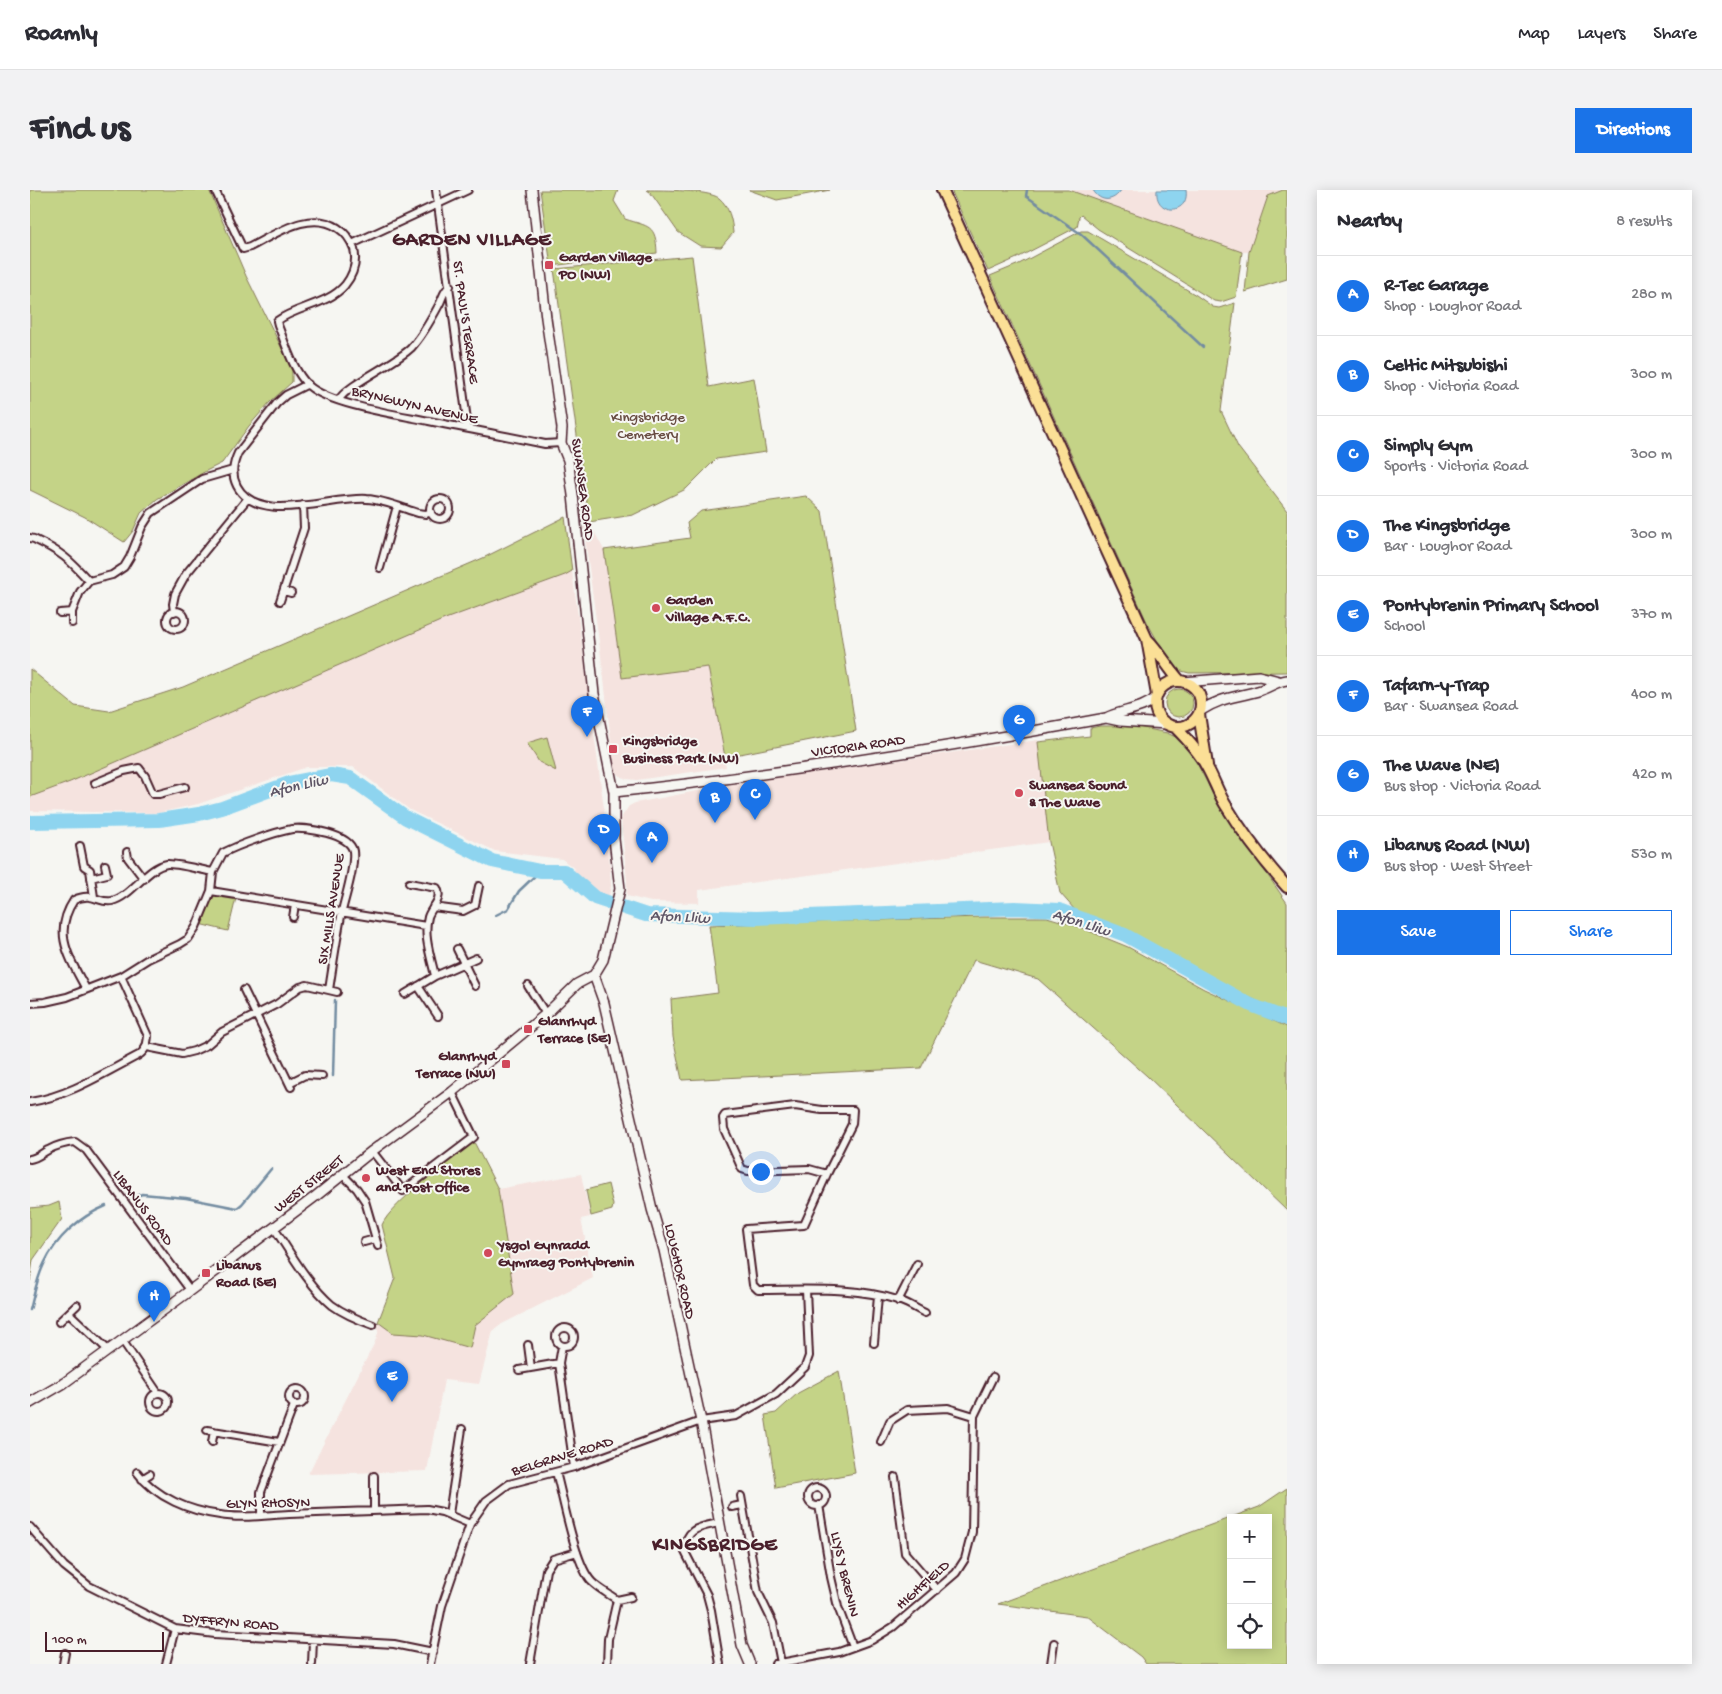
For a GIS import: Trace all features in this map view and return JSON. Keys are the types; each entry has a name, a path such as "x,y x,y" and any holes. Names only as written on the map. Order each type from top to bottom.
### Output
{"main road":[{"name":"SWANSEA ROAD","path":"532,190 546,318 562,428 561,443 568,460 594,694 614,792 614,839 620,889 603,960 594,975"},
{"path":"942,190 1147,639 1158,713 1187,739 1208,768 1224,802 1246,838 1287,887"},
{"path":"1147,639 1158,650 1169,668 1199,694 1201,703 1199,713 1208,768"},
{"path":"1157,697 1162,688 1168,684 1182,681 1259,676 1283,680"},
{"path":"1171,725 1189,724 1199,713 1213,703 1225,698 1262,690 1283,680"},
{"name":"VICTORIA ROAD","path":"614,792 708,781 932,748 1106,718 1118,712 1144,706 1157,697"},
{"name":"VICTORIA ROAD","path":"1106,718 1171,725"},
{"name":"WEST STREET","path":"30,1403 64,1382 274,1228 372,1151 452,1092 546,1014 577,984 594,975"},
{"name":"LOUGHOR ROAD","path":"594,975 604,1003 650,1200 664,1250 701,1421 742,1645 750,1664"}],"street":[{"path":"215,190 243,249 295,225 313,221 325,222 337,227 346,234 352,244 468,190"},
{"name":"ST. PAUL'S TERRACE","path":"434,190 438,203 450,286 468,420 466,428"},
{"name":"BRYNGWYN AVENUE","path":"352,244 355,264 352,274 345,285 337,292 277,321 298,370 308,384 321,393 372,410 545,444 561,443"},
{"path":"339,400 345,391 386,367 410,348 425,329 440,303 445,289 450,286"},
{"path":"308,384 286,395 277,403 238,453 233,470 236,483 242,493 248,498 274,507 368,499 423,514 431,512"},
{"path":"72,623 72,612 80,592 88,581 112,574 124,567 142,527 151,513 202,479 233,470"},
{"path":"174,612 175,594 186,574 248,498"},
{"path":"280,601 304,528 303,505"},
{"path":"380,568 397,506"},
{"path":"33,536 58,550 73,563 88,581"},
{"path":"284,591 292,593"},
{"path":"60,612 72,612"},
{"path":"95,783 124,771 139,768 153,794 185,788"},
{"name":"SIX MILLS AVENUE","path":"30,1003 56,1000 121,976 148,959 188,939 196,927 211,891 213,872 223,853 294,828 335,835 344,839 351,845 352,849 351,869 329,990"},
{"path":"80,846 84,866 90,870 94,897"},
{"path":"127,852 128,858 144,879"},
{"path":"86,989 64,946 62,932 67,911 74,900 88,896 112,901 157,868 167,864 213,872"},
{"path":"91,878 107,874 104,866"},
{"path":"409,883 437,888 439,891 426,926 435,976"},
{"path":"433,907 463,911 475,905 479,886"},
{"path":"211,891 426,926"},
{"path":"293,917 295,905"},
{"path":"457,949 475,986"},
{"path":"405,994 435,976 476,958"},
{"path":"30,1102 47,1100 71,1090 139,1056 147,1047 148,1036 121,976"},
{"path":"147,1047 182,1054 194,1051 207,1045 222,1032 277,1004 300,987 307,985 338,992"},
{"path":"418,986 438,1016"},
{"path":"528,986 546,1014"},
{"path":"244,990 290,1085 305,1075 322,1076"},
{"path":"372,1151 403,1191 474,1137 452,1092"},
{"path":"828,1174 809,1169 748,1171 742,1169 724,1129 723,1118 725,1115 795,1106 822,1110 854,1110 852,1124 804,1226 746,1230 753,1285 758,1290 870,1293 898,1300 925,1313"},
{"name":"LIBANUS ROAD","path":"30,1159 62,1144 75,1142 86,1150 190,1290"},
{"path":"342,1174 357,1189 365,1201 376,1243 364,1242"},
{"path":"274,1228 314,1286 332,1305 350,1316 373,1326"},
{"path":"898,1300 917,1264"},
{"name":"BELGRAVE ROAD","path":"430,1664 442,1606 470,1524 486,1501 508,1484 574,1467 701,1421 736,1416 776,1394 805,1367 809,1356 806,1290"},
{"path":"874,1343 878,1296"},
{"path":"59,1322 77,1305"},
{"path":"69,1313 108,1350"},
{"path":"122,1340 158,1393"},
{"path":"528,1345 532,1368"},
{"path":"562,1346 559,1363 574,1467"},
{"path":"519,1370 559,1363"},
{"name":"HIGHFIELD","path":"778,1663 839,1652 872,1640 893,1627 956,1573 965,1559 972,1532 974,1416 993,1377"},
{"path":"261,1515 261,1492 294,1405"},
{"path":"881,1442 890,1421 907,1410 948,1408 974,1416"},
{"path":"207,1430 279,1442"},
{"path":"448,1514 462,1430"},
{"path":"212,1442 214,1431"},
{"name":"GLYN RHOSYN","path":"137,1472 142,1479 160,1494 192,1508 226,1516 427,1509 448,1514 470,1524"},
{"path":"556,1472 577,1552 584,1571 592,1582 617,1600 631,1597"},
{"path":"142,1479 150,1474"},
{"path":"374,1476 374,1511"},
{"path":"895,1477 905,1553 937,1590"},
{"path":"741,1496 758,1592 773,1623 778,1663"},
{"path":"732,1507 742,1505"},
{"name":"LLYS Y BRENIN","path":"819,1505 838,1607 853,1647"},
{"path":"719,1523 693,1530 686,1539 685,1552 709,1602 720,1664"},
{"name":"DYFFRYN ROAD","path":"30,1527 64,1566 89,1586 175,1629 214,1634 394,1644 433,1652"},
{"path":"530,1664 546,1570 553,1559 577,1552"},
{"path":"607,1664 608,1639 617,1600"},
{"path":"166,1664 175,1629"},
{"path":"312,1664 313,1640"},
{"path":"1051,1664 1054,1643"},
{"path":"63,1664 65,1653"}],"shaded area":[{"path":"1069,190 1283,190 1268,196 1249,252 1242,252"},
{"path":"589,522 604,550 622,678 708,666 726,767 637,780 626,779 614,769 583,523"},
{"path":"572,571 604,808 611,886 607,905 571,874 575,869 562,859 495,851 410,810 353,767 307,767 198,804 158,813 30,811 30,797 70,782 445,619"},
{"path":"1038,740 1049,842 699,890 699,903 651,902 627,896 621,818 629,806 635,803 728,785"},
{"name":"Ysgol Gynradd Gymraeg Pontybrenin","path":"474,1142 498,1189 581,1174 590,1217 581,1219 593,1278 502,1324 493,1331 479,1384 444,1380 427,1471 308,1474 375,1342 378,1333 378,1322 395,1278 382,1225 386,1217 401,1202"}],"green space":[{"path":"30,190 209,190 246,276 292,369 292,382 270,402 249,426 222,463 157,499 141,513 133,531 124,542 85,517 30,490"},
{"path":"540,190 618,190 614,201 625,219 650,228 655,237 657,253 551,266"},
{"path":"647,190 705,193 719,198 729,214 733,233 721,247 700,246 678,232"},
{"path":"749,190 830,190 777,200"},
{"path":"951,190 1069,190 1242,252 1236,297 1221,302 1214,301 1098,229 1081,215 1077,227 988,271"},
{"path":"1287,190 1287,279 1245,292 1249,252 1268,196"},
{"path":"1081,231 1088,231 1213,307 1219,308 1235,303 1221,411 1238,447 1287,511 1287,672 1189,673 1178,670 1168,660 1147,622 990,276 1019,264"},
{"name":"Kingsbridge Cemetery","path":"692,256 709,387 754,378 766,452 716,459 686,489 633,515 589,522 554,269"},
{"path":"806,496 822,511 856,731 725,757 708,667 622,678 604,550 690,538 687,523 701,511"},
{"path":"565,517 572,571 565,575 445,619 70,782 30,797 30,669 75,706 109,711 183,687 483,558"},
{"path":"1179,689 1189,693 1193,703 1189,713 1179,717 1169,713 1165,703 1169,693"},
{"path":"1100,726 1134,726 1167,733 1182,740 1198,765 1217,802 1287,903 1287,1014 1230,989 1153,946 1075,910 1060,893 1049,842 1038,742 1090,736 1090,728"},
{"path":"547,737 556,771 539,762 527,743"},
{"path":"212,893 236,898 228,931 199,924"},
{"path":"981,917 1047,917 1074,925 1128,947 1204,989 1287,1027 1287,1211 1147,1076 1038,979 974,960 921,1068 682,1080 673,1037 671,999 718,993 709,925"},
{"name":"Ysgol Gynradd Gymraeg Pontybrenin","path":"474,1142 498,1189 514,1294 475,1325 470,1348 423,1335 393,1333 378,1322 395,1278 382,1225 397,1205"},
{"path":"608,1184 613,1205 612,1210 591,1216 586,1190"},
{"path":"59,1202 62,1219 33,1260 30,1281 30,1208 49,1206"},
{"path":"839,1371 855,1473 776,1488 765,1415 776,1413 798,1393"},
{"path":"1287,1488 1287,1664 1146,1664 1141,1657 1087,1616 998,1604 1227,1519 1227,1649 1272,1649 1272,1514 1240,1514 1259,1507"}],"water":[{"path":"1093,190 1121,190 1111,199 1103,199"},
{"path":"1157,190 1186,190 1186,198 1178,208 1166,208 1158,198"}],"waterway":[{"path":"1027,190 1026,196 1081,234 1203,347"},
{"name":"Afon Lliw","path":"30,822 159,820 199,814 222,808 289,783 331,775 350,778 406,818 492,861 540,871 564,871 595,898 646,915 756,918 1015,908 1059,910 1125,935 1251,1005 1287,1019"},
{"path":"496,915 508,909 519,891 540,871"},
{"path":"333,1076 335,1000"},
{"path":"137,1196 142,1194 186,1198 237,1208 271,1169"},
{"path":"30,1310 42,1269 49,1254 69,1229 87,1216 106,1206"}],"place":[{"name":"Garden Village PO (NW)","path":"549,265"},
{"name":"Garden Village A.F.C.","path":"656,608"},
{"name":"Tafarn-y-Trap","path":"587,737"},
{"name":"The Wave (NE)","path":"1019,746"},
{"name":"Kingsbridge Business Park (NW)","path":"613,749"},
{"name":"Swansea Sound & The Wave","path":"1019,793"},
{"name":"Simply Gym","path":"755,820"},
{"name":"Celtic Mitsubishi","path":"715,823"},
{"name":"The Kingsbridge","path":"604,855"},
{"name":"R-Tec Garage","path":"652,863"},
{"name":"Glanrhyd Terrace (SE)","path":"528,1029"},
{"name":"Glanrhyd Terrace (NW)","path":"506,1064"},
{"name":"West End Stores and Post Office","path":"366,1178"},
{"name":"Ysgol Gynradd Gymraeg Pontybrenin","path":"488,1253"},
{"name":"Libanus Road (SE)","path":"206,1273"},
{"name":"Libanus Road (NW)","path":"154,1322"},
{"name":"Pontybrenin Primary School","path":"392,1402"}],"district":[{"name":"GARDEN VILLAGE","path":"472,238"},
{"name":"KINGSBRIDGE","path":"715,1543"}]}
